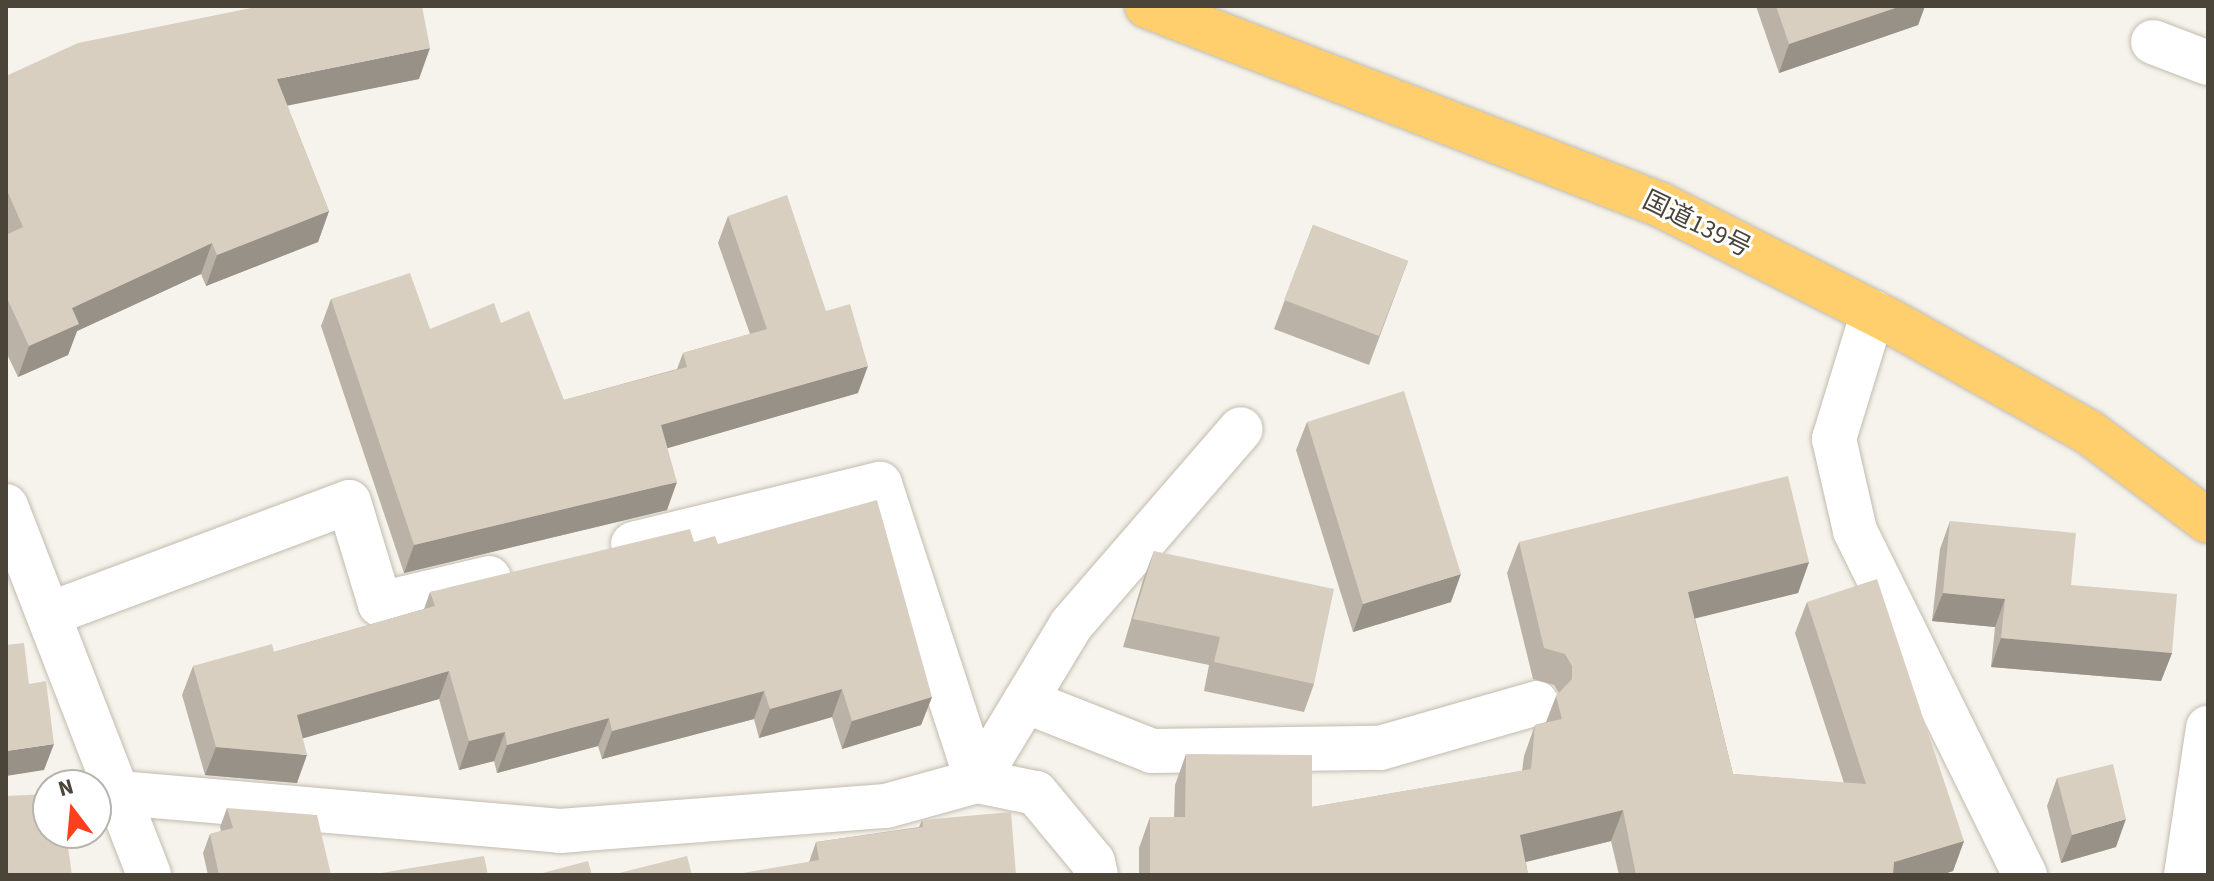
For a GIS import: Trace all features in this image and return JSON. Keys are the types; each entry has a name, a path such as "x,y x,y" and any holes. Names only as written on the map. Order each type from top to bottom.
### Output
{"highway":[{"name":"国道139号","path":"1147,6 1585,170 1873,312 2090,433 2208,521"}],"street":[{"path":"2153,42 2208,63"},
{"path":"1873,312 1834,439 1855,531 2025,875"},
{"path":"977,781 1025,701 1122,558 1241,429"},
{"path":"592,553 880,484 977,781"},
{"path":"52,613 349,502 380,604 532,568"},
{"path":"6,506 52,613 100,769"},
{"path":"1025,701 1152,751 1380,748 1537,703"},
{"path":"2186,875 2208,728"},
{"path":"112,790 560,831 886,806 977,781 1036,793 1093,862 1096,875"},
{"path":"112,800 149,875"}],"building":[{"path":"261,6 422,6 430,48 277,79 329,211 217,255 212,243 72,308 79,324 29,346 6,296 6,235 23,227 6,188 6,76 78,43"},
{"path":"1776,6 1901,6 1789,44"},
{"path":"787,195 826,311 850,304 868,366 661,425 677,482 414,545 331,299 410,273 430,329 494,303 501,323 529,311 564,400 687,367 683,353 767,329 728,216"},
{"path":"1313,225 1408,261 1379,336 1284,300"},
{"path":"1404,391 1461,574 1363,604 1307,422"},
{"path":"1788,476 1809,562 1688,592 1733,774 1866,784 1807,602 1877,579 1964,841 1894,862 1893,875 1636,875 1623,810 1520,835 1528,875 1150,875 1150,817 1185,817 1186,754 1312,755 1312,807 1531,769 1535,725 1562,719 1556,696 1572,679 1572,666 1565,654 1544,648 1519,542"},
{"path":"877,500 932,697 852,721 842,689 770,709 764,691 612,731 609,718 507,745 505,732 469,741 449,671 297,715 307,755 216,747 193,666 272,644 274,652 435,606 430,592 690,529 694,542 715,536 718,544"},
{"path":"1950,521 2076,533 2071,585 2177,594 2172,653 2001,638 2005,599 1943,593"},
{"path":"1154,551 1334,589 1314,684 1214,662 1220,637 1133,619"},
{"path":"24,643 29,684 46,681 54,744 6,751 6,645"},
{"path":"2113,764 2126,819 2072,835 2057,778"},
{"path":"32,795 32,849 68,849 72,875 6,875 6,796"},
{"path":"227,808 317,815 331,875 219,875 210,834 233,828"},
{"path":"1011,812 1016,875 731,875 819,860 816,842 923,827 922,820"},
{"path":"484,856 488,875 369,875"},
{"path":"687,856 692,875 611,875"},
{"path":"588,861 592,875 535,875"}]}
